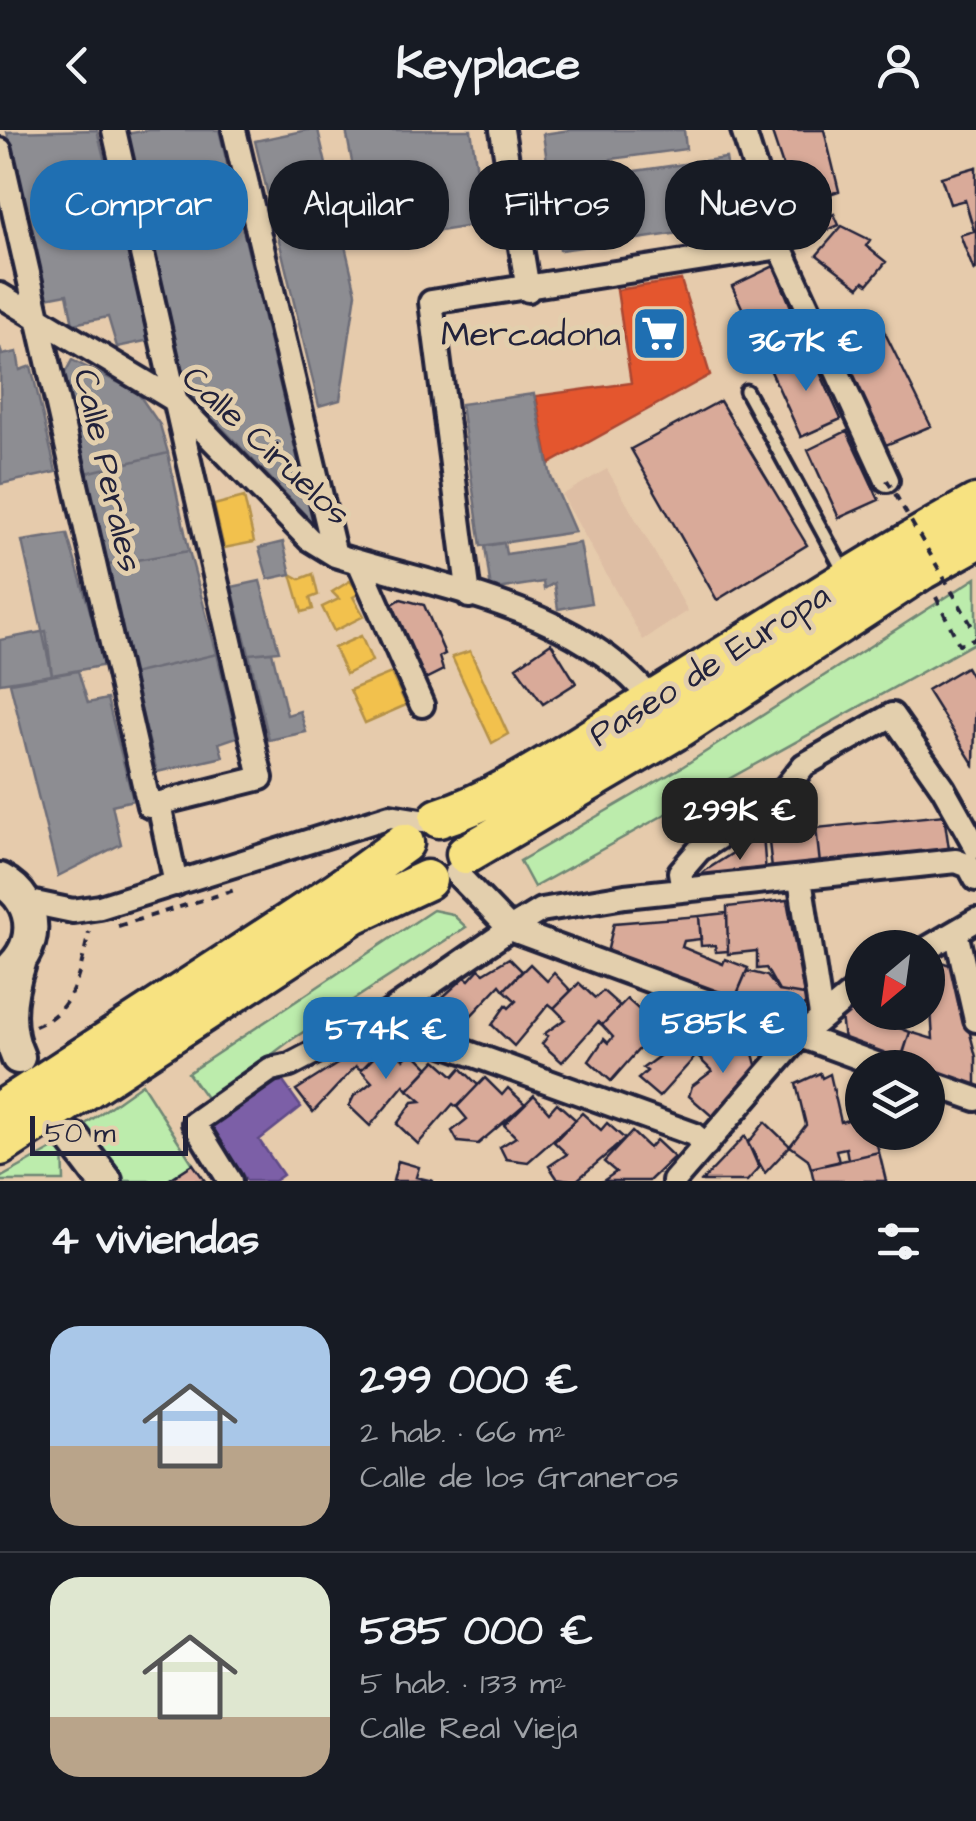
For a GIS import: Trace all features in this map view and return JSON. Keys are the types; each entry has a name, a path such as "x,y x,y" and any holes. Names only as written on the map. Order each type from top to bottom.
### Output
{"main road":[{"name":"Paseo de Europa","path":"0,1111 368,872 421,828 463,811 653,701 847,577 976,504"},
{"name":"Paseo de Europa","path":"0,1146 354,914 450,869 676,731 922,570 976,540"},
{"path":"421,828 460,830 450,869 408,867 421,828"},
{"path":"7,884 30,936 9,970 14,1043"},
{"path":"74,1140 105,1181"}],"street":[{"path":"114,130 261,778 154,805"},
{"path":"234,130 335,555"},
{"path":"502,130 528,290"},
{"path":"743,130 752,160"},
{"name":"Calle Perales","path":"0,150 176,884"},
{"path":"469,596 430,302 528,290 768,250"},
{"path":"781,250 887,480"},
{"name":"Calle Ciruelos","path":"0,296 174,398 310,539 335,555 574,632 626,668 653,701"},
{"path":"359,562 422,705"},
{"path":"230,1181 194,1123 270,1070 290,1065 384,1016 541,910 682,890 973,859 943,788 892,715 804,765 775,801 699,850 680,872 682,890"},
{"path":"7,884 74,912 390,816 421,828"},
{"path":"450,869 510,929 845,1053"},
{"path":"800,879 821,1015"},
{"path":"966,926 976,1020"},
{"path":"674,1181 799,1036 845,997"},
{"path":"384,1016 402,1029 693,1134 706,1144"},
{"path":"945,1088 976,1099"}],"lane":[{"path":"746,391 847,577"}],"path":[{"path":"887,480 976,636 958,644 922,570"},
{"path":"893,520 910,510"},
{"path":"116,926 138,923 242,887"},
{"path":"14,1043 67,1003 83,966 89,932 102,929"}],"shaded area":[{"path":"607,469 688,611 643,640 562,495"}],"green space":[{"path":"976,578 976,642 534,887 520,861 682,767"},
{"path":"433,910 452,914 466,927 291,1040 209,1102 188,1073"},
{"path":"142,1084 193,1164 167,1181 122,1181 84,1125"},
{"path":"63,1143 64,1181 0,1181 0,1178"}],"building: Viviendas":[{"path":"244,497 254,542 224,548 214,505"},
{"path":"291,574 300,579 313,574 318,595 310,598 313,609 302,612"},
{"path":"350,581 360,593 353,597 364,616 334,631 322,607 339,599 332,592"},
{"path":"361,636 372,661 346,674 334,648"},
{"path":"470,651 508,734 492,743 452,657"},
{"path":"391,673 406,705 365,723 350,690"}],"building: Comercios":[{"name":"Mercadona","path":"681,280 710,375 549,464 536,396 631,383 617,290"}],"building: Oficinas":[{"path":"281,1079 301,1107 259,1140 283,1175 274,1181 247,1181 210,1127"}],"building: Industria":[{"path":"97,130 105,160 30,160 30,230 7,132"},
{"path":"149,130 219,130 226,160 132,160 126,134"},
{"path":"318,130 325,160 268,160 268,195 255,141"},
{"path":"346,130 471,130 475,160 469,160 469,226 449,229 449,160 352,160"},
{"path":"570,130 684,130 686,149 611,160 547,160 543,134"},
{"path":"665,167 665,235 645,238 645,170"},
{"path":"35,250 127,250 150,340 117,347 108,317 73,324 67,294 46,298"},
{"path":"154,250 248,250 313,523 187,391"},
{"path":"281,250 346,250 356,293 340,400 319,406"},
{"path":"0,347 2,355 17,352 20,370 31,366 56,472 1,484"},
{"path":"72,360 137,392 160,425 168,453 86,473 63,377"},
{"path":"534,394 551,477 575,532 481,546 461,404"},
{"path":"168,453 189,551 107,565 86,473"},
{"path":"67,534 106,665 52,675 22,541"},
{"path":"283,542 291,574 268,579 259,548"},
{"path":"504,543 506,554 580,543 591,603 558,609 554,583 544,589 543,582 491,590 485,546"},
{"path":"189,551 217,654 132,674 107,565"},
{"path":"260,581 279,651 249,654 232,587"},
{"path":"46,631 52,675 0,683 0,640"},
{"path":"272,652 287,715 300,711 306,732 269,740 249,654"},
{"path":"217,654 237,737 219,743 223,757 157,772 132,674"},
{"path":"78,671 88,703 107,699 133,800 112,805 121,844 58,876 10,683"}],"building: Otros":[{"path":"771,130 824,130 831,160 781,160"},
{"path":"832,163 839,191 832,193"},
{"path":"976,167 974,271 960,235 974,231 965,200 950,204 941,177"},
{"path":"842,226 870,240 866,246 886,262 868,284 864,281 859,287 817,255 821,250 832,250 832,238"},
{"path":"774,266 803,336 764,355 732,286"},
{"path":"876,315 931,426 886,445 831,334"},
{"path":"810,350 841,419 801,437 770,369"},
{"path":"720,401 807,545 717,600 631,449"},
{"path":"847,431 879,500 839,518 808,450"},
{"path":"401,599 424,605 445,654 439,657 443,670 423,680 391,605"},
{"path":"551,643 576,683 543,704 516,667"},
{"path":"966,667 976,684 974,765 927,690"},
{"path":"944,815 949,849 820,864 816,828"},
{"path":"816,828 820,864 772,869 768,833"},
{"path":"763,834 766,874 709,882 703,872"},
{"path":"787,900 804,995 779,991 766,968 757,969 757,951 728,954 727,907"},
{"path":"727,913 728,951 716,952 715,945 701,946 699,916"},
{"path":"699,916 701,939 684,941 682,947 723,964 725,959 748,968 734,1001 607,953 614,923"},
{"path":"509,958 522,971 504,990 500,985 462,1025 434,1005 465,977 469,980 479,969 484,973"},
{"path":"945,963 953,966 976,1057 976,1085 968,1092 945,1084 945,1050 904,1050 910,1032 933,1039 932,1030 945,1030"},
{"path":"530,964 547,981 554,973 571,991 554,1008 549,1004 514,1046 492,1025 506,1005 509,1008 516,1001 504,990"},
{"path":"747,971 767,976 779,991 804,995 807,1003 782,1022 734,1001"},
{"path":"579,983 595,998 603,991 620,1006 602,1025 598,1022 562,1062 542,1044 548,1036 544,1034 565,1019 554,1008"},
{"path":"627,999 645,1015 653,1007 670,1024 651,1043 647,1040 611,1081 589,1061 604,1039 608,1043 613,1037 602,1025"},
{"path":"845,1013 845,1030 910,1032 904,1050 845,1048 841,1016"},
{"path":"678,1016 694,1033 702,1024 717,1041 700,1059 696,1056 659,1097 638,1079 647,1071 643,1068 662,1054 651,1043"},
{"path":"723,1036 745,1051 752,1050 758,1072 713,1117 689,1096 692,1086 712,1071 700,1059"},
{"path":"372,1042 381,1050 361,1070 356,1066 313,1112 296,1090"},
{"path":"387,1044 404,1059 412,1051 429,1068 408,1090 404,1085 370,1126 349,1106 354,1096 372,1082 361,1070"},
{"path":"436,1060 454,1076 461,1068 478,1085 457,1107 453,1104 418,1144 397,1124 413,1102 421,1101 408,1090"},
{"path":"820,1073 822,1078 830,1074 841,1122 845,1121 845,1148 836,1150 839,1162 811,1168 808,1159 790,1146 806,1125 796,1084"},
{"path":"485,1078 502,1095 508,1088 525,1104 478,1144 458,1142 452,1131 467,1119 457,1107"},
{"path":"534,1095 549,1112 557,1103 576,1120 528,1162 506,1159 500,1147 516,1137 504,1125"},
{"path":"582,1113 601,1130 607,1123 625,1139 576,1181 557,1178 549,1166 567,1154 554,1142"},
{"path":"765,1122 790,1146 765,1173 748,1143"},
{"path":"632,1132 649,1148 656,1140 674,1157 649,1181 603,1181 616,1172 604,1162"},
{"path":"745,1136 759,1168 747,1181 702,1181"},
{"path":"846,1150 879,1152 848,1159"},
{"path":"879,1152 886,1181 814,1181 811,1168"},
{"path":"398,1161 419,1167 416,1177 433,1181 393,1181"},
{"path":"193,1164 205,1181 167,1181"}],"place":[{"name":"Mercadona","path":"660,333"}]}
